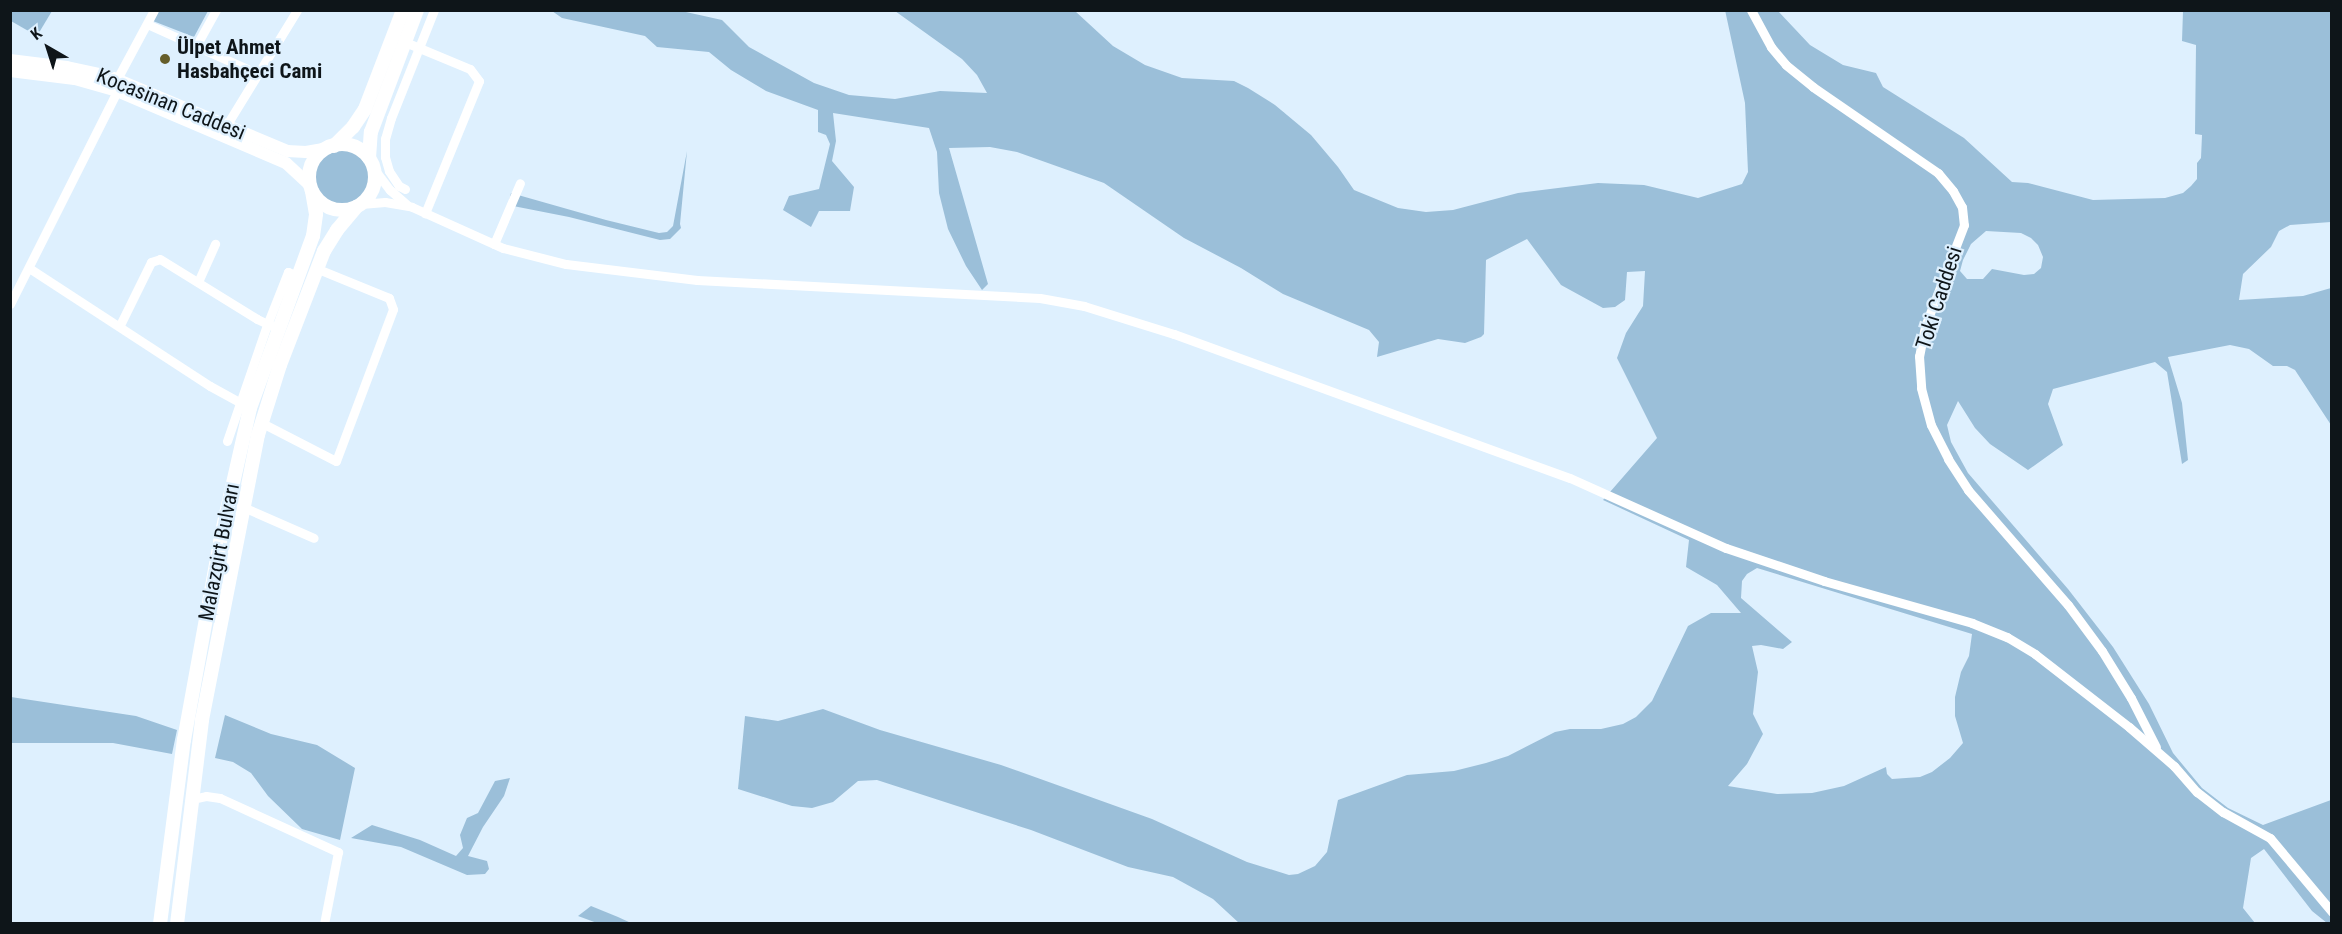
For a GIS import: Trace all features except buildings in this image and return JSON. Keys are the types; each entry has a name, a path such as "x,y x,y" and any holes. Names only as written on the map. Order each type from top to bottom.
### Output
{"highway":[{"path":"403,10 365,109 353,127 312,164 311,189 328,207 339,210 359,206 374,186 371,132 417,10"},
{"path":"331,147 351,146 372,164"},
{"name":"Malazgirt Bulvarı","path":"160,924 193,686 244,405 272,327 298,276 315,229 311,189"},
{"name":"Malazgirt Bulvarı","path":"177,924 208,686 262,423 280,365 330,240 359,206"}],"main road":[{"name":"Kocasinan Caddesi","path":"10,60 67,67 287,151 306,152 331,147"},
{"name":"Kocasinan Caddesi","path":"10,71 117,85 286,163 311,189"}],"street":[{"path":"10,304 154,10"},
{"path":"196,46 216,10"},
{"path":"226,126 297,10"},
{"path":"405,189 399,186 389,171 385,157 385,139 388,125 434,10"},
{"name":"Toki Caddesi","path":"1751,10 1766,39 1786,65 1813,87 1938,173 1953,191 1962,207 1964,225 1925,326 1919,356 1921,388 1931,425 1948,459 1968,490 2068,605 2102,651 2131,698 2158,752"},
{"path":"147,24 258,74"},
{"path":"405,42 474,70 480,84 425,213"},
{"path":"372,164 390,190 412,207 494,244 534,258 602,270 799,286 1010,295 1084,306 1129,318 1569,478 1679,529 1737,551 1824,581 1972,623 2007,636 2035,654 2158,752 2206,799 2223,812 2270,838 2331,912"},
{"path":"494,244 520,183"},
{"path":"359,206 385,202 412,207"},
{"path":"198,282 215,244"},
{"path":"120,325 150,264 155,260 163,260 272,327"},
{"path":"29,268 244,405 228,441"},
{"path":"262,423 336,461 393,309 389,298 318,269"},
{"path":"243,507 314,538"},
{"path":"192,799 206,796 220,798 338,852 324,924"}],"shaded area":[{"path":"11,10 52,11 37,36 11,21"},
{"path":"677,10 722,20 749,47 814,83 849,95 895,99 940,91 987,93 977,75 962,59 895,11 1075,11 1113,46 1145,65 1182,78 1234,81 1248,88 1275,105 1311,135 1354,190 1398,208 1426,212 1453,210 1518,193 1598,183 1644,185 1698,198 1742,184 1748,172 1745,103 1725,10 1778,11 1810,45 1843,65 1876,73 1883,87 1964,138 2012,182 2028,183 2093,200 2165,198 2183,193 2191,186 2197,179 2197,163 2201,158 2202,135 2195,134 2196,45 2182,41 2183,11 2331,11 2331,222 2290,225 2279,231 2271,247 2243,274 2239,300 2303,296 2331,288 2331,425 2295,370 2287,366 2273,366 2249,349 2230,345 2168,357 2182,403 2188,460 2182,464 2167,372 2155,362 2053,389 2048,404 2063,445 2028,470 1990,444 1975,428 1958,401 1947,425 1951,442 1968,473 2068,589 2113,647 2149,704 2173,753 2202,788 2228,808 2263,825 2331,800 2331,923 2327,923 2312,911 2264,849 2251,858 2243,908 2255,923 1239,923 1213,899 1173,877 1128,867 1031,830 877,780 858,781 833,802 812,808 792,806 738,789 745,716 778,721 823,709 880,730 1001,765 1152,819 1247,862 1289,875 1298,874 1315,866 1327,852 1338,800 1407,775 1454,771 1486,763 1508,756 1555,732 1570,729 1601,729 1623,724 1636,717 1652,701 1688,626 1711,613 1741,613 1717,585 1686,567 1689,540 1603,500 1657,438 1617,358 1626,333 1643,306 1645,271 1627,272 1625,300 1615,307 1603,308 1561,285 1527,239 1486,260 1484,334 1481,337 1465,343 1438,339 1377,357 1379,342 1369,330 1283,294 1241,268 1184,238 1104,183 1017,152 990,147 949,148 988,284 982,290 966,266 948,229 939,193 937,152 929,128 833,113 836,141 832,161 854,187 850,211 819,211 811,227 783,210 789,196 819,189 830,144 826,135 818,132 818,110 766,91 731,70 709,52 657,47 645,36 562,18 552,11","holes":["1986,231 2021,233 2031,238 2038,245 2043,257 2041,268 2034,274 2024,275 1992,269 1983,279 1967,279 1960,271 1963,260 1971,244","1757,568 1972,634 1969,656 1961,672 1955,697 1955,716 1963,743 1950,758 1932,772 1920,777 1892,779 1887,774 1886,767 1844,786 1812,793 1777,794 1728,786 1747,764 1763,734 1753,714 1758,672 1752,646 1761,645 1783,649 1792,642 1741,598 1742,581 1747,574"]},
{"path":"159,11 208,11 194,37 153,21"},
{"path":"337,150 347,150 357,154 365,162 369,177 365,192 357,200 347,204 337,204 327,200 319,192 315,182 315,172 319,162 327,154"},
{"path":"687,151 681,228 670,239 660,240 569,217 508,205 511,193 606,220 659,233 667,232 673,226"},
{"path":"11,697 136,716 177,730 172,754 113,743 11,743"},
{"path":"225,715 271,734 317,745 355,768 340,840 302,829 268,796 251,773 233,762 215,758"},
{"path":"510,778 504,796 483,827 468,856 487,861 489,869 485,874 467,875 401,847 351,838 372,825 420,840 456,856 463,848 460,835 467,818 478,813 495,781"},
{"path":"591,906 631,923 597,923 578,916"}],"place":[{"name":"Ülpet Ahmet Hasbahçeci Cami","path":"165,59"}]}
